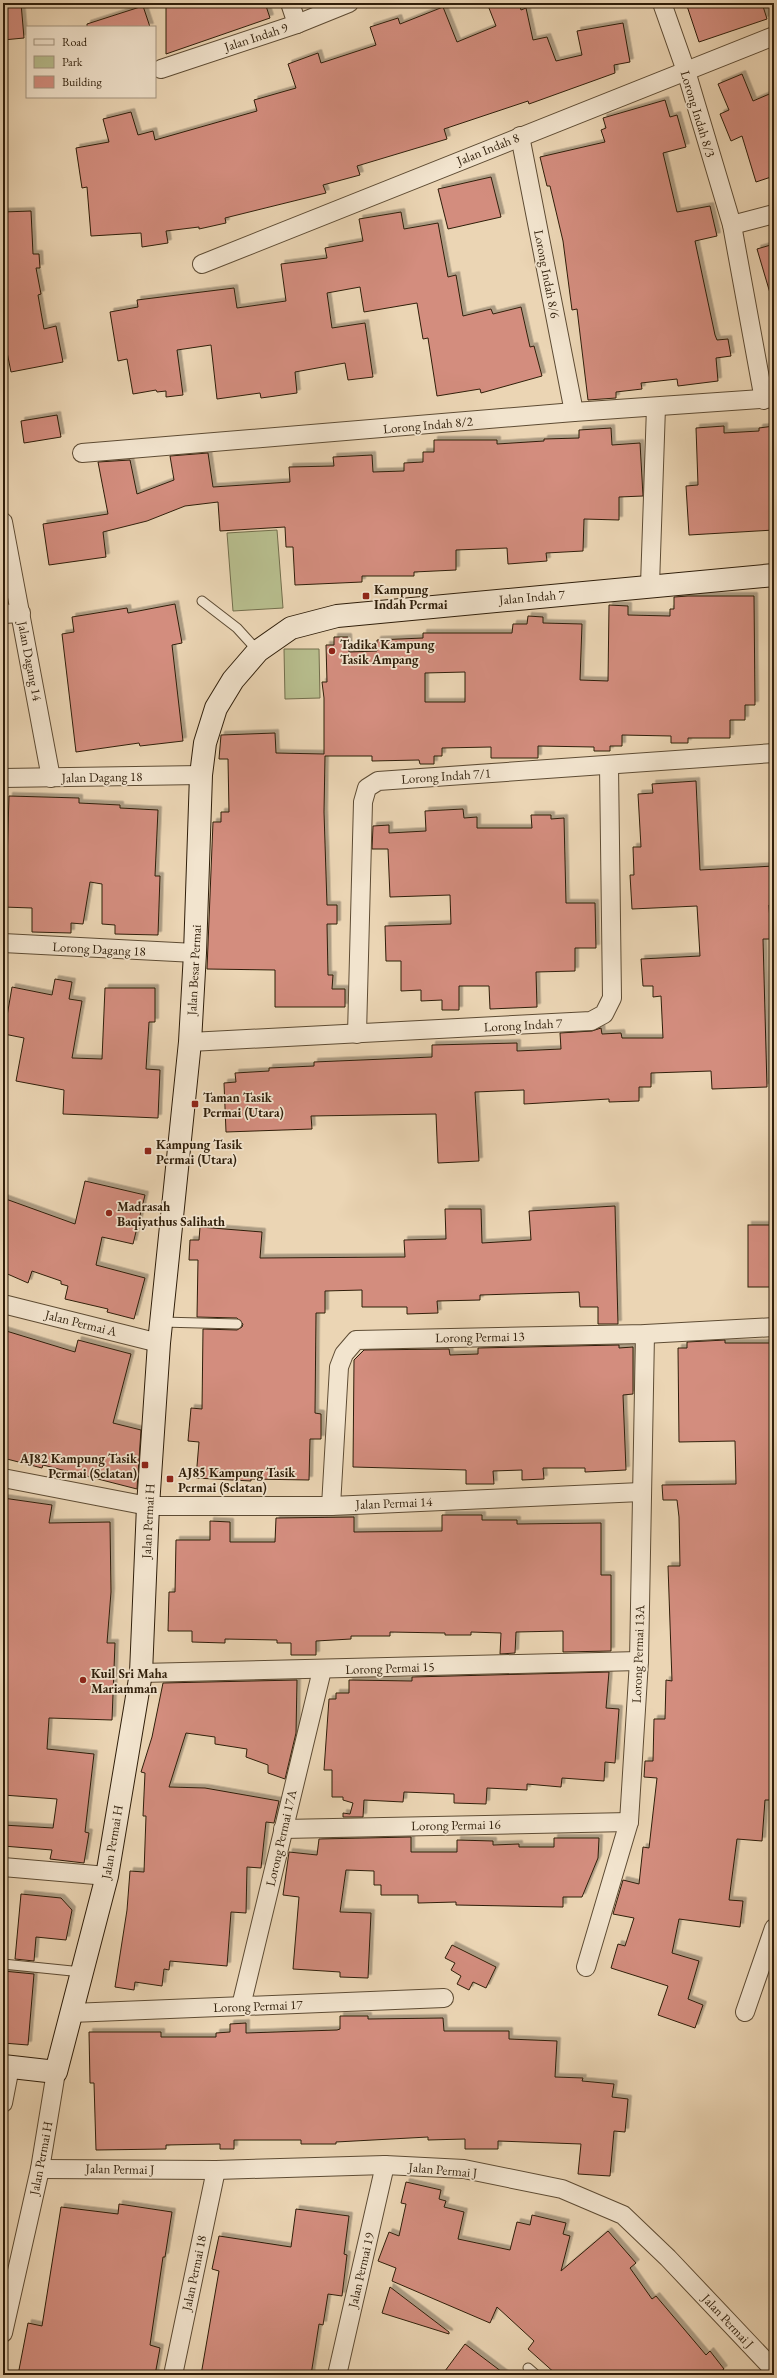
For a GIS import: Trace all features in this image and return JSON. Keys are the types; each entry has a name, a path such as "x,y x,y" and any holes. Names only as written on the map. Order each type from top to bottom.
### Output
{"street":[{"path":"290,3 297,24"},
{"name":"Jalan Indah 9","path":"161,69 297,24 349,3"},
{"name":"Lorong Indah 8/3","path":"662,3 686,71 732,225 769,399"},
{"name":"Jalan Indah 8","path":"202,264 774,36"},
{"name":"Lorong Indah 8/6","path":"520,136 574,412"},
{"path":"732,225 774,214"},
{"name":"Lorong Indah 8/2","path":"82,453 574,412 769,399"},
{"path":"650,586 656,407"},
{"name":"Jalan Dagang 14","path":"3,522 12,614 51,778"},
{"name":"Jalan Indah 7","path":"291,628 337,616 774,575"},
{"name":"Jalan Besar Permai","path":"161,1332 190,1042 195,953 201,775 206,743 216,708 233,680 258,651 291,628"},
{"name":"Lorong Indah 7/1","path":"357,1034 363,802 367,788 378,781 609,766 774,753"},
{"name":"Lorong Indah 7","path":"190,1042 591,1022 604,1014 612,998 609,766"},
{"name":"Jalan Dagang 18","path":"3,778 201,775"},
{"name":"Lorong Dagang 18","path":"3,943 195,953"},
{"name":"Jalan Permai A","path":"3,1304 161,1332"},
{"name":"Lorong Permai 13","path":"331,1506 339,1368 344,1354 356,1340 645,1334 774,1327"},
{"name":"Jalan Permai H","path":"3,2333 40,2169 56,2072 107,1876 142,1673 148,1506 161,1332"},
{"name":"Lorong Permai 13A","path":"586,1967 629,1822 639,1661 645,1334"},
{"name":"Jalan Permai 14","path":"3,1478 148,1506 331,1506 641,1492"},
{"name":"Lorong Permai 15","path":"142,1673 322,1670 639,1661"},
{"name":"Lorong Permai 17A","path":"241,2006 322,1670"},
{"name":"Lorong Permai 16","path":"283,1829 629,1822"},
{"path":"3,1866 107,1876"},
{"path":"745,2012 774,1928"},
{"name":"Lorong Permai 17","path":"71,2013 444,1998"},
{"path":"3,2103 7,2066 56,2072"},
{"name":"Jalan Permai J","path":"40,2169 216,2170 386,2165 464,2169 562,2189 623,2215 668,2258 774,2370"},
{"name":"Jalan Permai 19","path":"337,2375 386,2165"},
{"name":"Jalan Permai 18","path":"173,2375 216,2170"}],"lane":[{"path":"202,601 236,628 258,651"},
{"path":"161,1332 237,1324"},
{"path":"3,1964 82,1972"},
{"path":"528,2368 536,2375"}],"green space":[{"path":"277,530 283,608 233,611 227,533"},
{"path":"284,649 319,649 320,698 285,699"}],"building":[{"path":"3,3 21,3 24,38 3,40"},
{"path":"166,3 265,3 270,18 166,54"},
{"path":"487,3 519,3 521,10 526,8 533,40 547,37 556,61 582,55 577,31 623,23 630,62 614,65 615,73 529,104 528,101 444,129 447,139 357,166 360,175 323,185 326,193 225,218 226,223 199,229 199,227 166,231 168,243 142,247 141,233 91,236 87,187 82,188 76,148 109,142 103,119 131,112 138,135 153,131 155,140 257,111 254,100 296,88 288,64 318,53 321,63 376,45 370,27 398,18 400,24 443,7 457,42 496,26"},
{"path":"686,3 762,3 767,19 699,42"},
{"path":"143,6 150,26 87,26 87,24"},
{"path":"742,74 753,101 774,92 774,176 756,182 742,136 731,141 720,114 729,110 718,84"},
{"path":"665,100 670,117 677,115 686,147 663,153 677,212 710,206 717,236 695,241 715,335 717,340 728,339 731,356 716,358 718,381 678,386 677,379 641,383 642,389 616,392 616,398 588,400 577,309 572,310 563,241 550,186 547,186 540,157 605,142 601,130 606,128 603,118"},
{"path":"491,177 501,217 448,229 438,189"},
{"path":"31,211 33,254 39,254 40,268 36,268 41,294 38,295 44,329 56,326 63,362 11,372 4,337 7,336 3,315 3,212"},
{"path":"401,212 404,229 438,223 448,277 456,275 463,316 491,309 493,314 521,307 530,347 534,346 542,376 481,393 480,389 437,396 428,338 423,339 417,303 364,312 360,287 327,293 332,328 365,323 373,377 348,380 345,363 295,372 297,393 261,398 260,393 217,399 211,345 177,350 183,395 166,397 166,391 157,392 156,390 133,394 127,359 118,361 110,312 138,307 137,300 234,288 237,308 286,301 281,264 327,258 325,248 363,241 359,219"},
{"path":"774,244 774,292 770,293 757,249"},
{"path":"57,415 61,437 24,443 21,421"},
{"path":"724,426 724,433 759,431 759,428 774,426 774,530 689,535 686,486 698,485 696,428"},
{"path":"611,428 612,445 640,443 643,496 619,497 619,520 584,519 583,551 546,553 547,561 508,564 507,548 456,550 456,570 414,572 414,576 362,576 362,582 295,585 293,547 286,547 285,527 220,531 218,502 185,506 147,521 103,532 106,557 49,565 43,524 108,514 98,462 130,460 137,494 174,480 170,456 208,453 213,487 290,482 289,467 334,466 333,457 372,455 373,472 404,471 404,463 423,462 423,452 434,452 434,440 497,440 497,444 544,441 544,439 579,438 579,430"},
{"path":"754,596 755,705 745,705 745,720 730,720 730,738 688,738 688,743 671,743 671,736 622,735 622,746 610,746 610,751 594,751 594,747 538,746 538,758 491,758 491,747 442,748 442,756 434,756 434,764 420,764 419,760 372,761 372,756 325,756 324,812 327,905 337,905 337,924 327,924 328,975 333,975 332,989 345,989 345,1007 275,1007 275,970 207,969 213,822 221,822 221,812 229,812 228,759 219,759 221,735 275,733 276,753 324,754 324,698 322,682 327,682 326,645 334,645 334,637 348,637 349,652 377,651 377,640 423,638 423,633 512,633 513,624 527,624 528,616 543,617 543,623 582,624 580,680 608,681 609,605 628,606 628,615 670,616 670,609 674,609 674,597","holes":["465,672 465,702 425,702 425,673"]},
{"path":"175,604 182,643 172,645 183,741 140,746 139,743 76,752 62,634 74,632 72,617 127,608 128,613"},
{"path":"696,781 700,870 774,866 774,905 769,905 771,939 763,939 767,1087 712,1089 711,1071 651,1073 651,1087 639,1087 639,1101 609,1102 609,1099 524,1104 524,1090 475,1092 479,1161 438,1163 436,1114 311,1116 312,1129 226,1132 224,1083 236,1082 235,1073 269,1071 269,1068 314,1066 314,1062 432,1057 432,1045 517,1043 517,1051 561,1049 560,1033 592,1031 601,1028 602,1034 621,1033 622,1038 663,1038 661,996 653,997 653,986 643,986 641,959 700,956 697,906 632,909 630,875 634,875 633,847 641,847 638,794 653,793 652,784"},
{"path":"9,796 79,798 79,803 120,805 120,808 158,810 155,876 160,876 158,935 115,934 115,925 102,924 102,884 90,882 83,924 71,923 71,933 32,932 32,908 3,907 3,863 7,863"},
{"path":"463,809 464,818 477,817 477,828 532,828 531,815 551,815 551,819 564,818 566,903 595,903 596,948 575,948 575,971 536,972 537,1007 490,1009 489,986 459,986 459,1010 442,1010 442,1000 421,1001 421,990 401,991 401,961 386,961 385,926 451,924 450,895 390,897 388,849 372,849 373,826 389,825 389,833 426,831 425,811"},
{"path":"55,979 72,982 69,999 82,1001 72,1058 102,1059 105,988 155,988 155,1022 149,1022 146,1069 160,1070 158,1118 63,1114 64,1090 16,1081 24,1038 4,1034 12,987 52,995"},
{"path":"85,1181 145,1195 133,1244 102,1237 96,1265 145,1278 134,1319 107,1312 108,1309 65,1299 68,1286 61,1284 61,1281 32,1271 28,1283 3,1272 3,1198 75,1224"},
{"path":"615,1206 618,1324 598,1324 598,1307 580,1307 579,1292 480,1295 480,1300 437,1301 438,1313 407,1314 407,1307 362,1307 362,1290 325,1291 325,1313 316,1313 315,1413 321,1414 321,1439 310,1439 309,1480 251,1479 251,1481 196,1478 199,1442 188,1441 191,1408 202,1409 203,1329 237,1330 242,1327 243,1324 237,1318 197,1317 198,1260 189,1260 190,1240 199,1240 200,1227 262,1232 260,1258 405,1257 404,1240 446,1239 445,1209 481,1209 482,1243 531,1240 529,1211"},
{"path":"748,1225 774,1225 774,1287 748,1287"},
{"path":"3,1330 75,1352 78,1340 131,1354 113,1423 141,1430 137,1489 43,1465 42,1468 3,1458"},
{"path":"725,1340 725,1343 774,1343 774,1800 765,1800 762,1841 737,1839 729,1900 743,1901 740,1927 679,1919 672,1953 699,1961 688,1999 703,2005 695,2028 658,2015 668,1986 611,1968 618,1944 625,1946 634,1918 613,1914 623,1880 639,1884 643,1847 649,1848 657,1778 644,1777 645,1761 653,1761 654,1719 665,1719 666,1680 672,1681 668,1566 680,1566 679,1517 677,1500 663,1500 662,1485 736,1484 735,1441 679,1442 678,1348 687,1348 687,1342"},
{"path":"619,1345 619,1348 633,1347 633,1394 623,1395 626,1470 585,1472 585,1468 543,1468 544,1479 522,1480 522,1470 493,1471 494,1484 466,1484 466,1470 353,1467 354,1360 364,1350 449,1349 450,1355 478,1354 478,1348"},
{"path":"3,1498 52,1505 49,1523 110,1522 111,1592 107,1643 115,1643 112,1720 49,1718 47,1749 94,1754 85,1832 89,1833 84,1863 50,1859 52,1850 3,1846 3,1825 53,1828 57,1799 3,1795"},
{"path":"442,1515 482,1515 482,1520 517,1520 517,1524 601,1523 601,1575 611,1575 611,1651 563,1652 563,1631 516,1632 515,1653 500,1654 501,1633 471,1632 471,1635 445,1635 445,1633 390,1632 390,1636 351,1636 351,1639 316,1641 316,1655 291,1655 291,1643 277,1643 277,1640 225,1639 225,1643 192,1642 192,1631 168,1631 169,1592 175,1592 176,1540 210,1540 210,1521 230,1522 230,1542 275,1542 276,1518 354,1517 354,1532 442,1531"},
{"path":"609,1672 606,1708 619,1709 615,1763 605,1762 604,1781 562,1778 561,1787 527,1784 527,1790 487,1788 486,1804 454,1803 454,1794 404,1792 403,1802 364,1800 363,1817 343,1817 343,1813 350,1814 353,1803 343,1800 343,1797 332,1797 332,1770 324,1770 329,1699 336,1699 336,1693 349,1693 349,1680 412,1681 412,1677"},
{"path":"297,1680 296,1733 285,1779 268,1773 268,1765 246,1757 247,1749 215,1744 215,1737 186,1733 169,1787 205,1788 279,1801 274,1823 266,1822 261,1868 247,1867 246,1913 231,1912 227,1966 170,1961 169,1970 164,1969 162,1986 135,1982 134,1990 115,1987 127,1910 130,1871 144,1872 146,1816 143,1816 145,1773 141,1772 152,1737 163,1683"},
{"path":"411,1837 411,1852 457,1852 457,1840 493,1841 493,1845 519,1844 519,1847 554,1847 554,1838 599,1838 598,1858 582,1897 563,1897 563,1907 456,1905 456,1902 418,1903 418,1895 381,1895 381,1885 374,1885 374,1871 346,1870 340,1912 371,1913 368,1978 340,1977 340,1972 293,1969 299,1897 283,1895 289,1852 317,1855 319,1839"},
{"path":"21,1894 61,1898 72,1910 66,1940 36,1937 34,1961 15,1959"},
{"path":"452,1945 496,1967 486,1988 473,1982 469,1990 457,1984 461,1976 451,1970 455,1963 445,1958"},
{"path":"3,1971 34,1974 28,2045 3,2043"},
{"path":"340,2016 368,2016 368,2019 443,2018 444,2031 509,2031 509,2039 557,2041 555,2077 583,2078 582,2081 614,2084 612,2097 628,2099 625,2132 614,2131 610,2176 578,2174 581,2144 498,2141 498,2149 465,2149 465,2139 428,2140 428,2137 336,2142 336,2144 301,2144 301,2140 234,2140 234,2149 220,2149 220,2144 166,2145 166,2149 96,2150 94,2083 90,2083 89,2032 161,2032 161,2037 216,2037 216,2033 230,2032 230,2024 246,2023 246,2033 337,2030 340,2029"},
{"path":"406,2182 441,2190 439,2199 446,2201 444,2207 464,2212 458,2239 510,2250 517,2222 530,2225 532,2215 566,2223 563,2234 570,2236 561,2271 608,2231 636,2263 630,2268 652,2299 656,2296 706,2355 710,2351 724,2369 716,2375 557,2375 528,2349 534,2341 497,2307 490,2323 392,2281 396,2268 378,2261 389,2232 399,2236 406,2204 401,2203"},
{"path":"119,2204 172,2212 165,2257 163,2257 150,2345 160,2348 155,2375 18,2375 28,2323 42,2326 61,2207 118,2214"},
{"path":"296,2209 349,2216 344,2254 347,2255 342,2296 328,2294 323,2325 319,2324 311,2375 201,2375 219,2271 212,2269 219,2236 291,2247"},
{"path":"390,2287 449,2332 449,2334 382,2313"},
{"path":"465,2344 506,2375 442,2375"}],"place":[{"name":"Kampung Indah Permai","path":"366,596"},
{"name":"Tadika Kampung Tasik Ampang","path":"332,651"},
{"name":"Taman Tasik Permai (Utara)","path":"195,1104"},
{"name":"Kampung Tasik Permai (Utara)","path":"148,1151"},
{"name":"Madrasah Baqiyathus Salihath","path":"109,1213"},
{"name":"AJ82 Kampung Tasik Permai (Selatan)","path":"145,1465"},
{"name":"AJ85 Kampung Tasik Permai (Selatan)","path":"170,1479"},
{"name":"Kuil Sri Maha Mariamman","path":"83,1680"}]}
